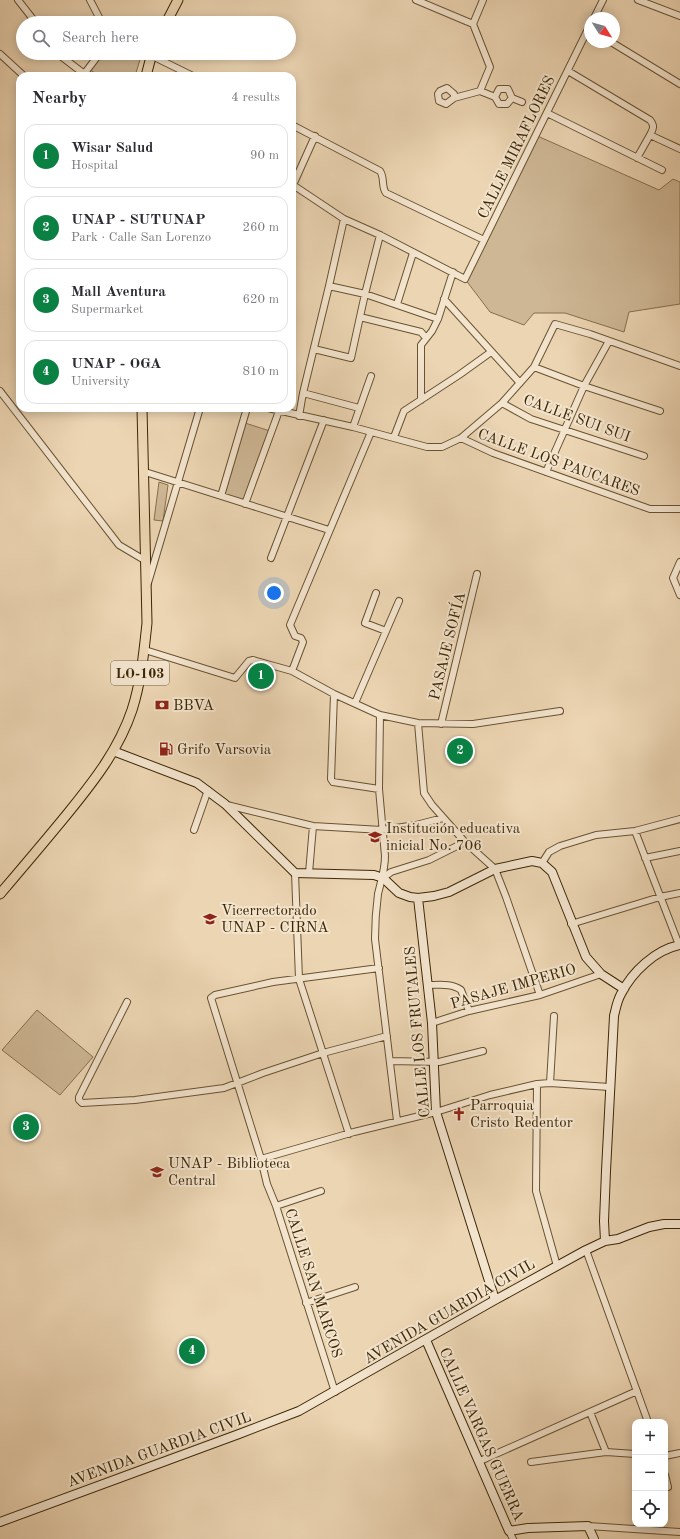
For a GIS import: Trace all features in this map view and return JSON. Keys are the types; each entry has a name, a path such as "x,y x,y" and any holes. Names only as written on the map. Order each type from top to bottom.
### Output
{"main road":[{"path":"170,16 178,0"},
{"path":"147,72 149,60"},
{"name":"LO-103","path":"0,894 94,781 124,731 132,710 139,684 147,623 142,471 142,412"}],"street":[{"path":"18,0 31,16"},
{"path":"90,0 98,16"},
{"path":"416,0 473,24 490,67 480,91"},
{"path":"473,24 484,0"},
{"path":"597,12 602,0"},
{"path":"638,0 680,16"},
{"name":"CALLE MIRAFLORES","path":"453,272 465,280 584,38"},
{"path":"620,47 680,84"},
{"path":"0,54 20,72"},
{"path":"66,60 81,72"},
{"path":"87,72 95,60"},
{"path":"162,60 185,72"},
{"path":"568,71 650,120 654,128 637,158"},
{"path":"495,98 499,89 504,88 508,89 512,98 522,102"},
{"path":"454,98 480,91 495,98 499,104 503,105 507,104 512,98"},
{"path":"547,113 662,170"},
{"path":"296,127 380,171 383,174 384,190 386,194 484,240"},
{"path":"650,135 680,149"},
{"path":"296,178 315,136"},
{"path":"296,187 344,219 380,235 453,272 438,319 432,331 421,345 421,400"},
{"path":"299,416 303,393 330,286 344,219"},
{"path":"314,349 351,358 380,235"},
{"path":"397,304 413,253"},
{"path":"330,286 365,294 438,319"},
{"path":"444,299 520,384"},
{"path":"360,317 421,332 426,338"},
{"path":"461,438 502,403 520,384 534,367 555,324 680,366"},
{"path":"546,472 584,386 609,341"},
{"path":"394,437 404,411 459,376 491,352"},
{"path":"534,367 584,386 660,411"},
{"path":"353,427 371,376"},
{"path":"0,391 16,412"},
{"path":"303,393 359,408"},
{"name":"CALLE SUI SUI","path":"502,403 531,419 644,456"},
{"path":"16,412 119,545 146,561"},
{"path":"146,588 199,412"},
{"path":"221,496 246,412"},
{"path":"245,504 279,412"},
{"name":"CALLE LOS PAUCARES","path":"283,412 353,427 427,447 442,447 461,438 493,453 650,509 680,508"},
{"path":"271,558 324,420"},
{"path":"292,671 303,642 301,638 295,636 290,625 329,530 372,432"},
{"path":"142,471 329,530"},
{"path":"680,562 673,578 680,596"},
{"name":"PASAJE SOFÍA","path":"441,724 477,574"},
{"path":"376,593 365,623 386,631"},
{"path":"355,703 399,601"},
{"path":"144,650 235,678 251,659 292,671 334,694 380,715 418,723 473,724 560,711"},
{"path":"334,694 331,779 333,782 379,789"},
{"path":"380,715 379,789 385,856 383,878 378,894 375,918 375,939 391,1061 397,1121"},
{"path":"418,723 424,793 443,818 465,842 494,869 506,897 540,996"},
{"path":"113,751 179,775 208,790 225,804 295,873 299,979 349,1134"},
{"path":"194,830 208,790"},
{"path":"225,804 313,826 382,830 416,825 443,818"},
{"path":"542,863 549,852 560,846 596,835 635,831 680,819"},
{"path":"309,873 313,826"},
{"path":"605,1242 604,1221 609,1088 614,1016 624,988 641,968 660,952 679,945 635,831"},
{"path":"383,878 391,872 429,860 465,842"},
{"path":"645,858 680,850"},
{"path":"295,873 374,875 383,878 400,893 418,898 449,892 494,869 532,860 542,863 552,872 571,924 586,956 602,974 624,988"},
{"path":"571,924 660,896 680,893"},
{"name":"CALLE LOS FRUTALES","path":"418,898 429,985 436,1112 494,1300"},
{"path":"299,979 379,968"},
{"name":"PASAJE IMPERIO","path":"432,1023 470,1011 540,996 602,974"},
{"name":"CALLE SAN MARCOS","path":"299,979 273,982 215,995 212,996 211,1000 261,1159 267,1184 276,1206 335,1392"},
{"path":"429,985 449,985 458,988 461,990 470,1011"},
{"path":"127,1002 78,1097 82,1102 135,1100 224,1088 323,1053 387,1036"},
{"path":"550,1083 554,1016"},
{"path":"391,1061 439,1062 483,1051"},
{"path":"261,1159 354,1132 436,1112 490,1095 537,1084 550,1083 609,1088"},
{"path":"537,1084 536,1191 557,1266"},
{"path":"276,1206 321,1191"},
{"name":"AVENIDA GUARDIA CIVIL","path":"0,1522 246,1432 299,1411 335,1392 494,1300 586,1250 649,1227 664,1224 680,1224"},
{"path":"586,1250 647,1419"},
{"path":"306,1303 355,1287"},
{"name":"CALLE VARGAS GUERRA","path":"426,1340 513,1539"},
{"path":"480,1461 637,1391"},
{"path":"590,1412 606,1452"},
{"path":"531,1462 606,1452 632,1454"},
{"path":"668,1455 680,1453"},
{"path":"509,1530 588,1526 680,1532"},
{"path":"588,1526 594,1539"}],"shaded area":[{"path":"97,60 140,60 136,72 93,72 90,70"},
{"path":"533,134 659,190 673,179 680,182 680,304 629,312 624,332 565,313 534,313 524,325 490,312 465,279"},
{"path":"245,423 270,431 244,501 222,494"},
{"path":"159,482 168,485 163,521 154,520"},
{"path":"464,738 469,763 456,765 451,740"},
{"path":"37,1010 93,1057 60,1095 2,1050"}],"place":[{"name":"Wisar Salud","path":"261,676"},
{"name":"BBVA","path":"162,705"},
{"name":"Grifo Varsovia","path":"166,749"},
{"name":"UNAP - SUTUNAP","path":"460,751"},
{"name":"Institución educativa inicial No. 706","path":"375,837"},
{"name":"Vicerrectorado UNAP - CIRNA","path":"210,919"},
{"name":"Parroquia Cristo Redentor","path":"459,1114"},
{"name":"Mall Aventura","path":"26,1127"},
{"name":"UNAP - Biblioteca Central","path":"157,1172"},
{"name":"UNAP - OGA","path":"192,1351"}]}
